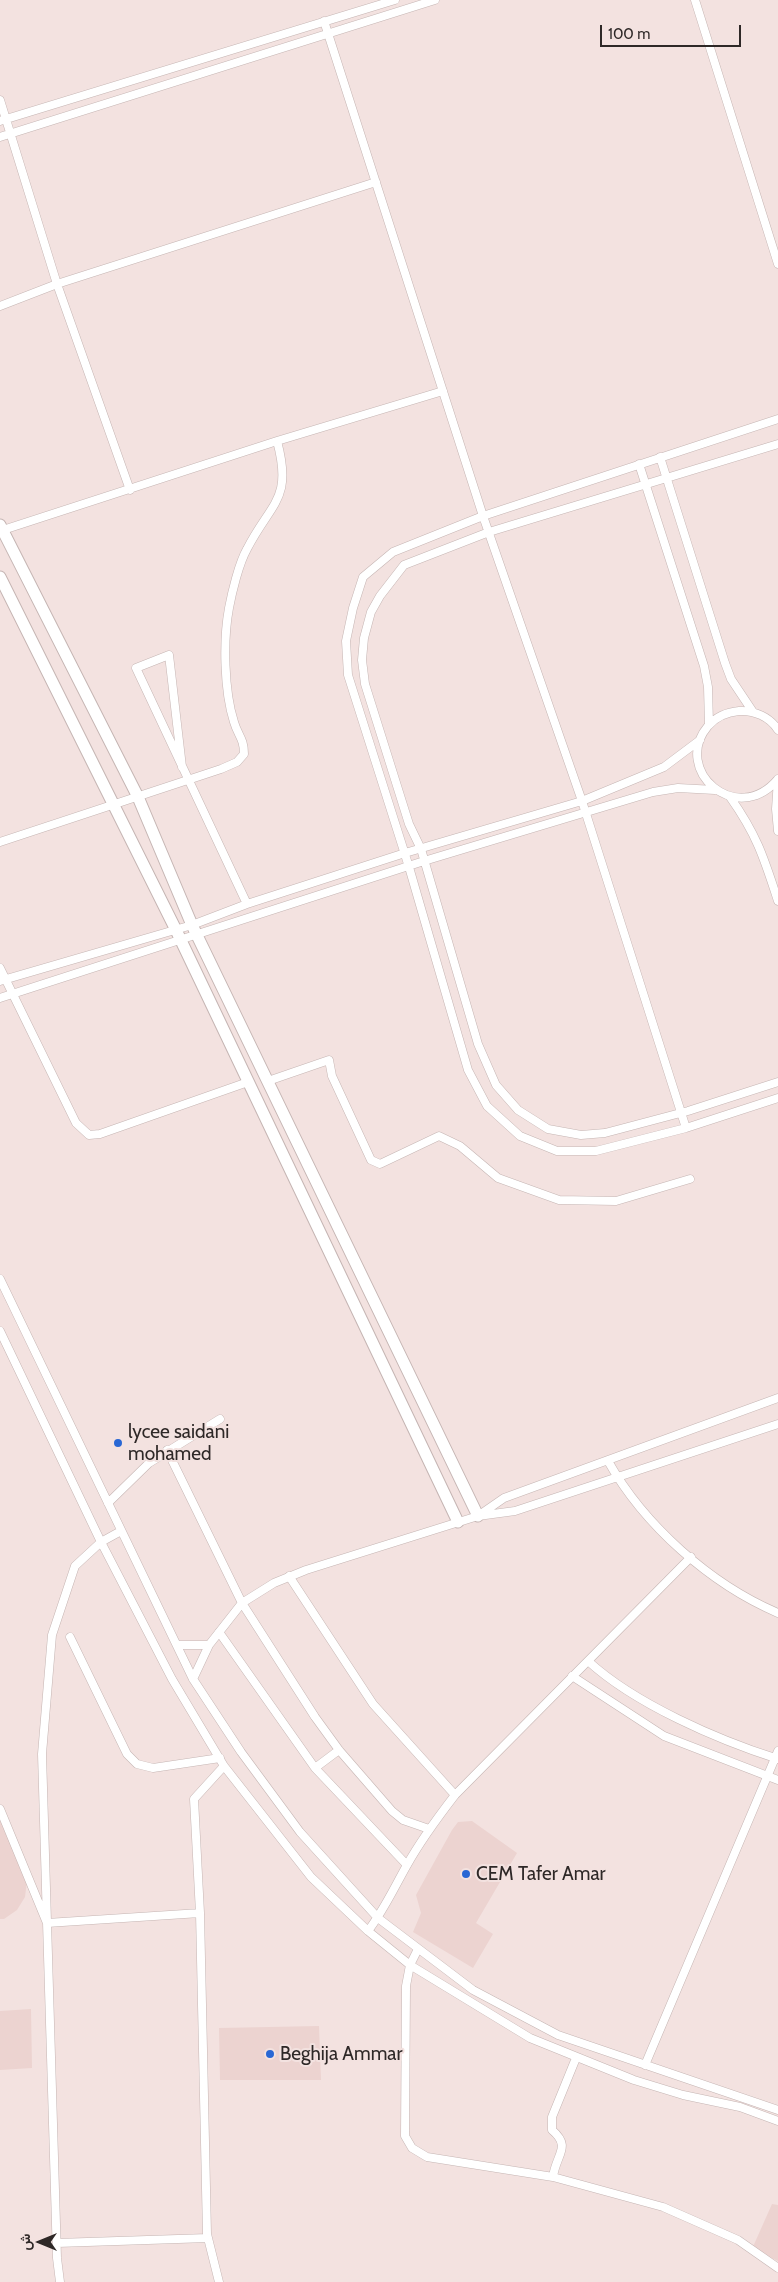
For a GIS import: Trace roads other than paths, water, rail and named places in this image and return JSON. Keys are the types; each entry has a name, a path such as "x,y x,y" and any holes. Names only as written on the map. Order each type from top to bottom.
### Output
{"street":[{"path":"3,120 395,0"},
{"path":"0,137 435,0"},
{"path":"695,0 778,264"},
{"path":"324,21 489,532 582,801 686,1128"},
{"path":"0,100 3,120 12,133 57,284 130,490"},
{"path":"0,306 57,284 376,182"},
{"path":"443,391 277,441 130,490 1,528 138,798 195,930 478,1516"},
{"path":"778,419 484,516 393,552 363,577 353,608 346,640 348,675 405,853 468,1070 487,1106 520,1136 557,1150 596,1151 686,1128 778,1098"},
{"path":"0,842 114,804 138,798 237,762 244,754 244,741 234,723 226,666 229,608 246,551 278,499 284,480 283,464 277,441"},
{"path":"778,444 489,532 404,565 380,596 371,612 364,638 362,660 365,684 410,824 421,849 478,1044 496,1085 518,1110 548,1128 581,1135 605,1133 681,1113 778,1082"},
{"path":"660,457 724,663 731,679 753,712"},
{"path":"639,464 704,666 708,687 710,724"},
{"path":"0,577 176,930 458,1522"},
{"path":"182,767 169,655 136,668 182,767 247,904"},
{"path":"0,998 181,941 195,930 247,904 405,853 582,801 664,767 700,740 710,724 717,718 734,711 753,712 767,719 778,730"},
{"path":"767,719 778,719"},
{"path":"700,740 699,768 715,790 730,797 752,798 771,787 778,779"},
{"path":"778,779 776,809 778,831"},
{"path":"3,980 176,930 195,930 409,867 585,812 664,790 715,790"},
{"path":"730,797 748,823 759,844 778,901"},
{"path":"0,968 3,980 12,994 76,1123 88,1134 100,1134 248,1082"},
{"path":"268,1081 329,1060 332,1076 371,1160 380,1164 439,1136 460,1146 498,1178 559,1200 616,1201 690,1179"},
{"path":"0,1279 193,1678 240,1752 300,1832 378,1918 473,1990 542,2028 579,2044 778,2110"},
{"path":"0,1331 101,1542 172,1679 224,1766 311,1877 368,1931 410,1965 530,2038 576,2058 666,2090 740,2107 778,2121"},
{"path":"478,1516 504,1498 778,1398"},
{"path":"108,1503 149,1463 167,1450 220,1419"},
{"path":"193,1678 209,1645 242,1603 256,1593 289,1576 478,1516 515,1511 778,1424"},
{"path":"167,1450 242,1603 314,1717 339,1750 397,1816 429,1829"},
{"path":"608,1461 617,1478 658,1528 691,1557 756,1603 778,1613"},
{"path":"60,2282 57,2243 42,1754 52,1635 75,1566 101,1542 121,1530"},
{"path":"368,1931 378,1918 429,1829 456,1795 691,1557"},
{"path":"289,1576 373,1704 456,1795"},
{"path":"218,1632 316,1768 407,1865"},
{"path":"70,1637 127,1754 137,1764 154,1768 220,1758"},
{"path":"176,1645 209,1645"},
{"path":"588,1661 649,1703 713,1734 777,1756 645,2065"},
{"path":"572,1676 664,1736 778,1780"},
{"path":"316,1768 339,1750"},
{"path":"219,2282 208,2238 200,1913 194,1799 224,1766"},
{"path":"0,1810 47,1922"},
{"path":"47,1922 200,1913"},
{"path":"418,1949 410,1965 406,1986 405,2136 412,2148 427,2157 553,2176 663,2207 738,2240 778,2268"},
{"path":"553,2176 563,2145 562,2139 552,2130 552,2116 576,2058"},
{"path":"57,2243 208,2238"}],"place":[{"name":"lycee saidani mohamed","path":"118,1443"},
{"name":"CEM Tafer Amar","path":"466,1874"},
{"name":"Beghija Ammar","path":"270,2054"}]}
